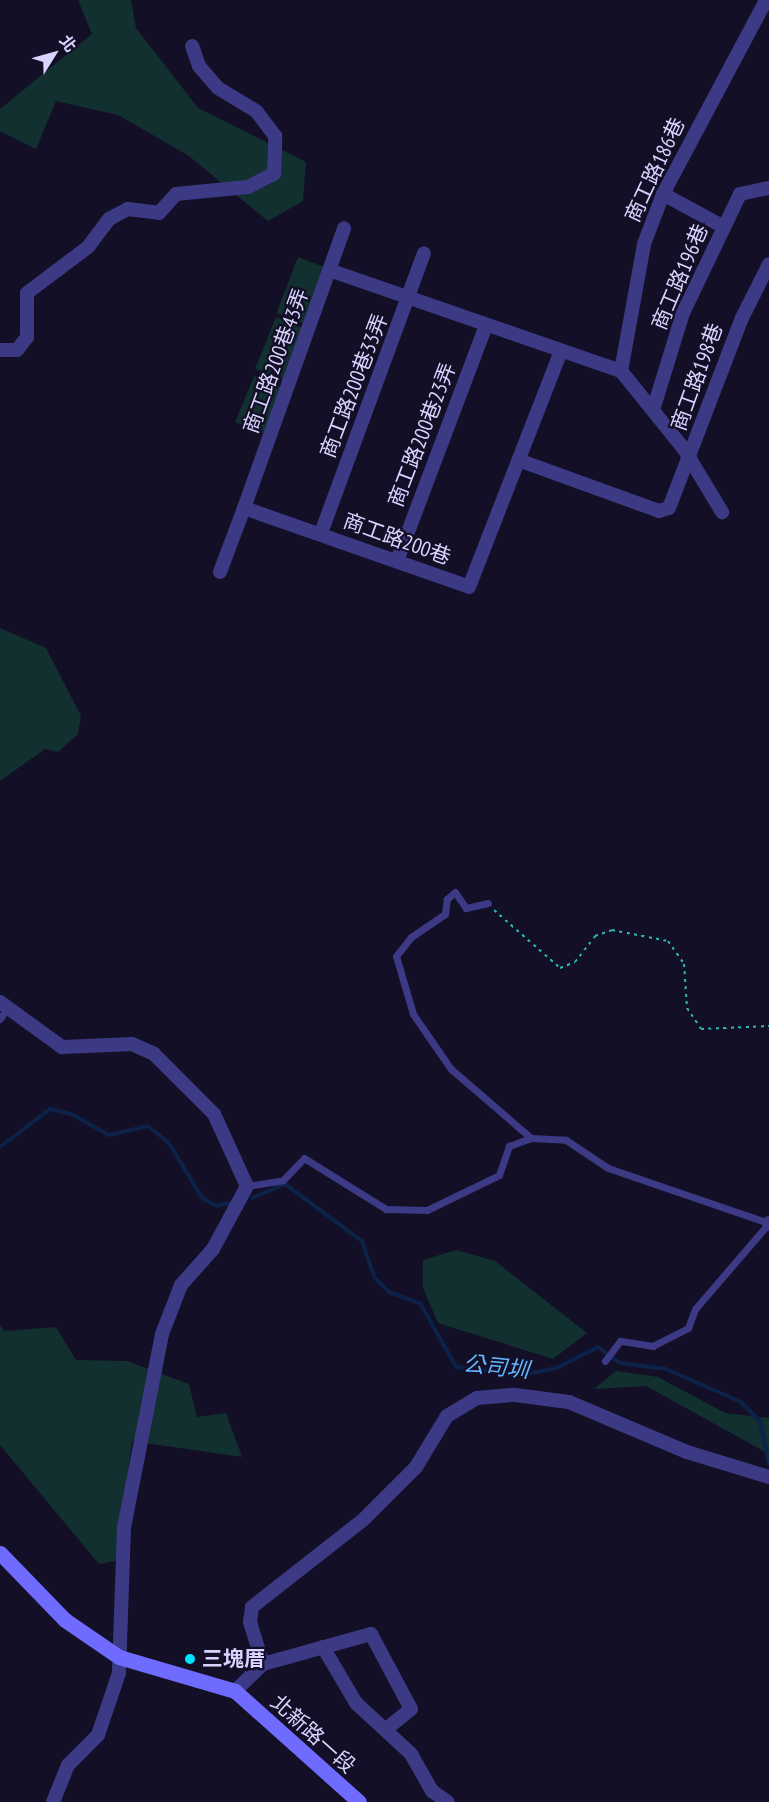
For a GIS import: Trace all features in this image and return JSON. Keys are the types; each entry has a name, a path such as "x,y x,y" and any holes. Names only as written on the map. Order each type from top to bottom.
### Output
{"main road":[{"name":"北新路一段","path":"0,1553 65,1620 119,1657 235,1691 359,1802"}],"street":[{"name":"商工路186巷","path":"621,371 644,244 663,194 766,0"},
{"path":"0,350 17,350 27,337 27,293 88,247 109,219 128,209 159,213 176,194 248,187 274,174 275,136 256,111 218,88 199,66 192,46"},
{"name":"商工路196巷","path":"654,407 683,313 740,194 769,188"},
{"path":"663,194 724,227"},
{"name":"商工路200巷43弄","path":"244,508 332,271 344,228"},
{"name":"商工路200巷33弄","path":"321,533 410,298 424,253"},
{"name":"商工路198巷","path":"521,460 659,511 669,508 742,318 769,264"},
{"path":"332,271 486,324 560,353 621,371 654,407 722,512"},
{"name":"商工路200巷23弄","path":"397,561 486,324"},
{"name":"商工路200巷","path":"244,508 472,585 560,353"},
{"path":"220,572 244,508"},
{"path":"2,1009 62,1047 132,1044 154,1054 214,1114 247,1186 213,1248 181,1285 162,1334 124,1528 119,1657 104,1722 92,1747 68,1765 53,1802"},
{"path":"263,1664 250,1622 252,1607 363,1520 416,1467 447,1416 477,1398 515,1395 569,1402 687,1452 769,1477"},
{"path":"235,1691 263,1664 371,1634 411,1709 386,1730"},
{"path":"324,1647 356,1703 411,1754 432,1791 448,1802"}],"lane":[{"path":"488,903 466,908 455,892 447,898 445,914 411,937 396,956 413,1014 451,1069 531,1138"},
{"path":"247,1186 283,1180 304,1158 386,1209 427,1210 499,1175 509,1146 531,1138 566,1140 608,1168 769,1224 733,1271 695,1308 688,1328 654,1346 620,1341 605,1361"}],"path":[{"path":"488,903 561,968 575,962 595,936 612,930 668,941 684,964 687,1008 701,1029 769,1026"}],"green space":[{"path":"78,0 131,0 136,28 198,108 306,162 303,201 268,221 189,156 118,115 56,101 36,149 0,131 0,109 92,34"},
{"path":"298,257 329,269 307,325 276,313"},
{"path":"276,317 306,329 285,381 255,369"},
{"path":"254,376 284,388 265,434 235,422"},
{"path":"0,628 46,648 81,716 78,734 58,752 45,749 0,781"},
{"path":"456,1250 495,1261 587,1333 553,1359 438,1323 423,1288 423,1260"},
{"path":"0,1324 4,1331 56,1327 76,1360 127,1361 189,1384 197,1417 226,1413 242,1457 132,1441 116,1561 99,1564 0,1445"},
{"path":"616,1371 658,1377 725,1413 769,1418 769,1454 646,1386 594,1389"}],"waterway":[{"name":"公司圳","path":"0,1147 50,1109 71,1114 109,1135 148,1126 169,1143 202,1198 217,1206 229,1203"},
{"name":"公司圳","path":"252,1198 285,1184 362,1241 375,1278 389,1292 420,1303 456,1367 523,1375 557,1368 598,1347 620,1363 666,1369 741,1402 760,1421 769,1464"}],"place":[{"name":"三塊厝","path":"190,1659"}]}
